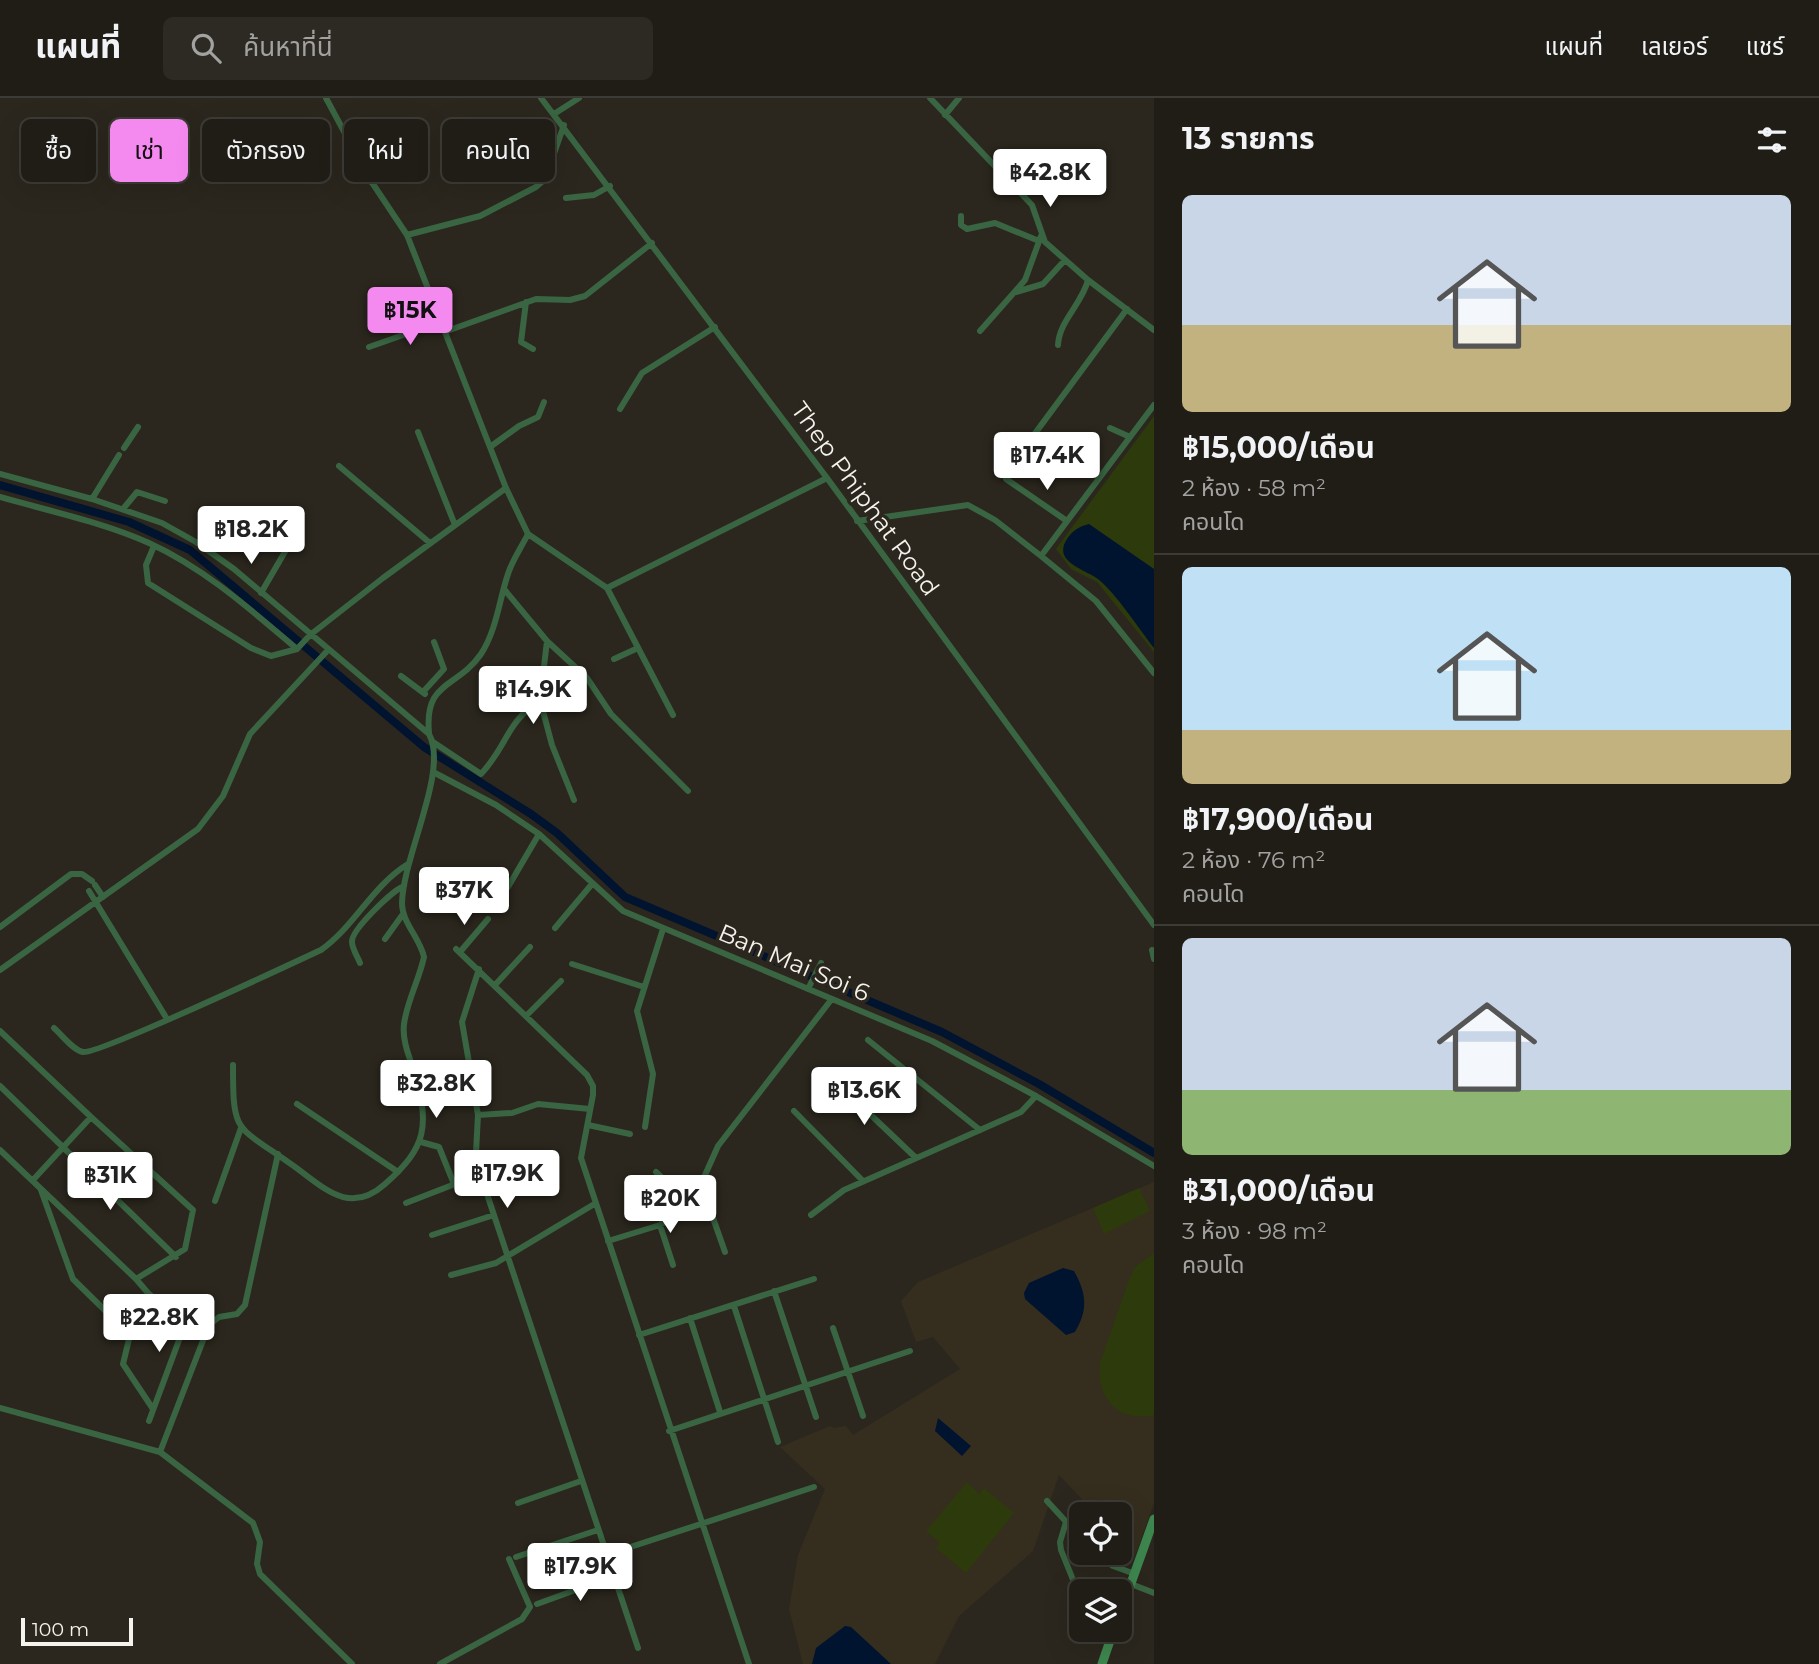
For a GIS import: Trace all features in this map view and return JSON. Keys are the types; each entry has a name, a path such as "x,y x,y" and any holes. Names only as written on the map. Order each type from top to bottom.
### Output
{"main road":[{"path":"1132,1582 1154,1520"},
{"path":"1101,1664 1109,1642"}],"street":[{"path":"326,98 372,183 407,235 447,331 506,488 528,534 607,588 673,715"},
{"name":"Thep Phiphat Road","path":"541,98 610,186 827,478 1154,925"},
{"path":"554,114 579,98"},
{"path":"930,98 1032,205 1040,220 1040,238 1029,273 980,331"},
{"path":"945,115 959,98"},
{"path":"407,235 480,216 536,187 545,179 564,125"},
{"path":"566,198 594,195 610,186"},
{"path":"961,216 961,225 967,229 995,223 1040,238 1088,280 1154,330"},
{"path":"447,331 536,299 570,300 585,296 652,243"},
{"path":"1014,292 1043,284 1065,260"},
{"path":"1058,345 1059,332 1081,302 1088,280"},
{"path":"526,302 521,342 534,349"},
{"path":"1067,521 1020,491 1006,479 1005,474 1127,309"},
{"path":"369,347 443,321"},
{"path":"620,409 647,369 715,327"},
{"path":"490,447 519,426 538,417 544,402"},
{"path":"1041,556 1154,405"},
{"path":"124,448 138,427"},
{"path":"1110,428 1130,437"},
{"path":"418,432 455,525"},
{"path":"92,499 119,454"},
{"path":"339,466 430,543"},
{"path":"0,474 122,509 162,523 196,542 261,593 325,652 429,734"},
{"path":"607,588 827,478"},
{"path":"154,546 145,573 153,587 264,655 280,654 298,648 430,543 506,488"},
{"path":"122,509 136,492 165,501"},
{"path":"0,497 124,533 154,546 210,579 298,648"},
{"path":"857,521 968,505 995,520 1096,601 1154,673"},
{"path":"261,593 297,531"},
{"path":"233,1065 234,1108 241,1128 338,1196 350,1201 366,1198 379,1190 412,1159 421,1142 422,1113 405,1044 404,1024 424,957 422,947 404,914 404,886 435,773 434,746 429,734 427,714 432,699 445,683 469,668 481,653 491,634 512,565 528,534"},
{"path":"504,589 547,641 581,672 611,714 688,791"},
{"path":"547,641 540,700 551,745 574,800"},
{"path":"423,692 444,669 434,642"},
{"path":"614,659 638,648"},
{"path":"0,970 182,842 209,818 223,796 250,734 325,652"},
{"path":"401,676 432,699"},
{"path":"434,746 481,774 495,759 513,722 540,700"},
{"name":"Ban Mai Soi 6","path":"435,773 496,805 539,834 623,911 809,986 831,1000 932,1041 1037,1096 1154,1166"},
{"path":"508,887 539,834"},
{"path":"54,1028 78,1050 88,1052 321,950 333,941 380,884 408,864"},
{"path":"0,927 64,878 76,873 82,874 103,897"},
{"path":"555,928 592,884"},
{"path":"90,885 96,903 167,1019"},
{"path":"360,963 352,943 355,934 391,892 404,886"},
{"path":"385,939 404,914"},
{"path":"488,919 458,951 527,1015 587,1075 593,1086 581,1158 669,1431 749,1664"},
{"path":"645,1127 653,1074 637,1016 663,929"},
{"path":"495,985 530,947"},
{"path":"1152,950 1154,959"},
{"path":"809,986 821,963"},
{"path":"572,964 644,987"},
{"path":"479,969 462,1022 478,1115 476,1176 508,1255 638,1648"},
{"path":"527,1015 561,981"},
{"path":"608,1241 660,1225 688,1202 701,1185 718,1146 831,1000"},
{"path":"0,1031 193,1210 185,1249 176,1257 136,1279"},
{"path":"868,1041 980,1130"},
{"path":"831,1077 916,1158"},
{"path":"0,1086 176,1257"},
{"path":"811,1215 844,1190 1021,1112 1037,1096"},
{"path":"297,1104 398,1172"},
{"path":"478,1115 512,1113 538,1104 590,1109"},
{"path":"794,1111 863,1181"},
{"path":"33,1181 91,1117"},
{"path":"587,1125 631,1134"},
{"path":"215,1201 241,1128"},
{"path":"421,1142 439,1147 454,1184"},
{"path":"0,1150 149,1293 185,1321 149,1421"},
{"path":"160,1452 209,1325 219,1317 237,1314 244,1305 278,1154"},
{"path":"406,1203 476,1176 522,1167"},
{"path":"656,1172 688,1202"},
{"path":"701,1185 725,1252"},
{"path":"41,1191 73,1279 130,1335"},
{"path":"451,1275 489,1266 596,1203"},
{"path":"432,1235 494,1215"},
{"path":"660,1225 673,1265"},
{"path":"639,1335 814,1279"},
{"path":"774,1291 816,1417"},
{"path":"149,1293 130,1335 123,1364 153,1409"},
{"path":"734,1306 778,1441"},
{"path":"690,1318 720,1412"},
{"path":"833,1328 863,1416"},
{"path":"669,1431 911,1351"},
{"path":"0,1408 160,1452 253,1523 260,1542 257,1564 260,1574 352,1664"},
{"path":"518,1503 581,1481"},
{"path":"606,1555 814,1487"},
{"path":"1047,1501 1069,1525"},
{"path":"1066,1522 1060,1550 1072,1579"},
{"path":"440,1664 522,1619 530,1607 513,1558 598,1530"},
{"path":"1112,1565 1135,1574"},
{"path":"537,1604 614,1576"},
{"path":"1132,1584 1154,1593"}],"shaded area":[{"path":"1154,1182 1154,1503 1135,1556 1132,1553 1132,1502 1085,1502 1059,1475 1033,1551 959,1616 935,1664 803,1664 789,1609 798,1555 825,1489 780,1447 830,1426 846,1426 853,1435 960,1369 933,1337 916,1342 901,1301 918,1282"}],"green space":[{"path":"1154,416 1154,652 1097,582 1071,569 1056,549"},
{"path":"1139,1188 1150,1211 1104,1234 1093,1208"},
{"path":"1154,1253 1154,1415 1130,1415 1112,1405 1106,1397 1100,1376 1100,1363 1130,1277 1135,1267"},
{"path":"967,1482 979,1494 984,1488 1014,1513 966,1573 936,1548 940,1543 926,1531"}],"water":[{"path":"1089,524 1154,569 1154,648 1105,585 1072,564 1064,554 1063,547 1069,536"},
{"path":"1063,1268 1074,1271 1084,1302 1082,1316 1075,1332 1066,1335 1025,1299 1024,1293 1029,1283"},
{"path":"938,1418 971,1446 962,1456 935,1431"},
{"path":"845,1626 851,1627 891,1664 812,1664 816,1648"}],"waterway":[{"path":"0,485 129,522 190,550 424,747 557,833 625,897 942,1032 1039,1084 1154,1153"}]}
